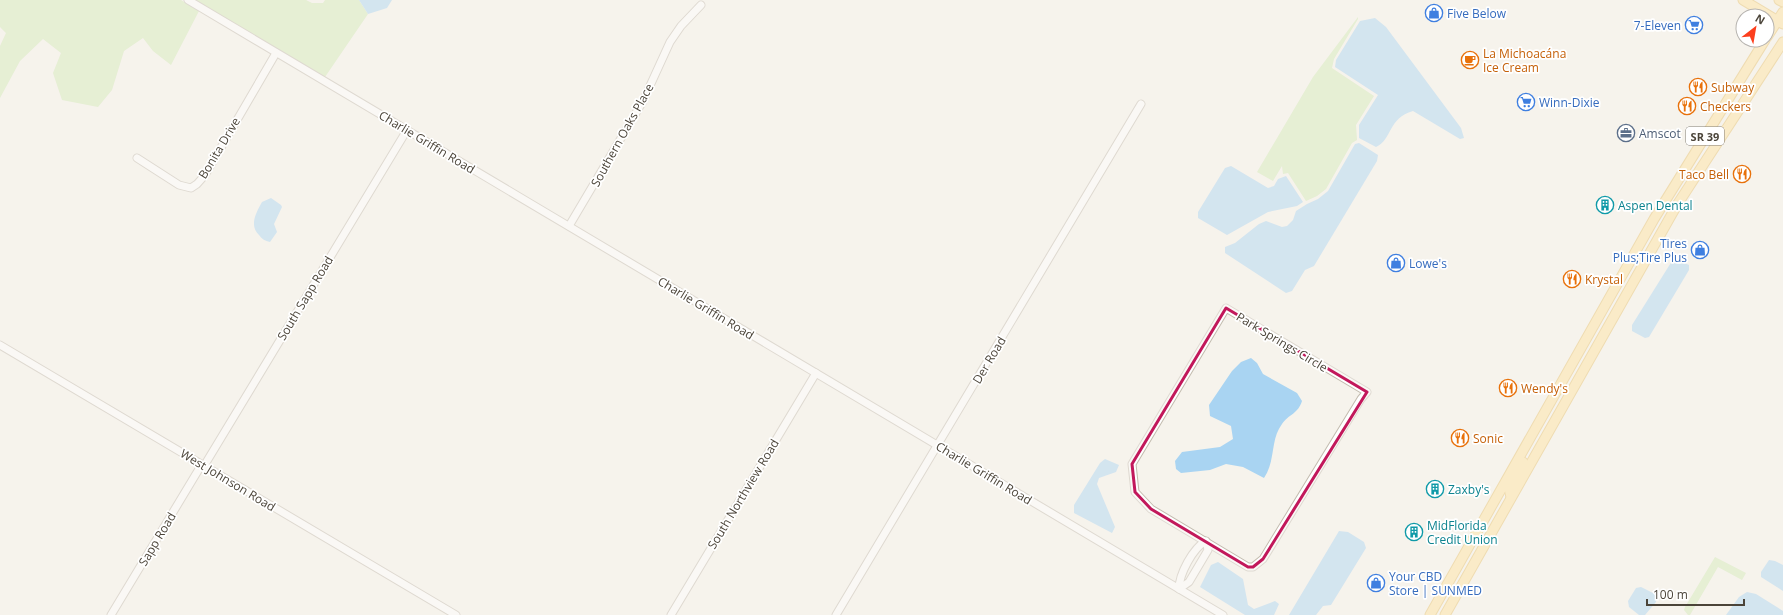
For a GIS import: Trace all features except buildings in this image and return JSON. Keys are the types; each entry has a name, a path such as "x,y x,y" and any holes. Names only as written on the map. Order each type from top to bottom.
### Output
{"main road":[{"path":"1743,0 1780,22 1783,12"},
{"path":"1779,0 1783,2"},
{"name":"SR 39","path":"1445,615 1655,243 1700,168 1783,42"},
{"name":"SR 39","path":"1430,615 1654,219 1760,48"},
{"path":"1700,168 1698,162 1700,156 1719,123 1723,108"},
{"path":"1655,243 1663,218 1690,172 1692,162 1691,158"},
{"path":"1511,497 1509,488 1538,434 1540,419"},
{"path":"1466,577 1470,556 1500,504 1499,491"}],"street":[{"name":"Charlie Griffin Road","path":"188,0 1223,615"},
{"name":"Southern Oaks Place","path":"569,226 643,101 670,42 681,26 701,5"},
{"name":"Bonita Drive","path":"137,158 180,185 190,188 197,184 205,175 276,53"},
{"name":"Der Road","path":"836,615 1141,104"},
{"name":"South Sapp Road","path":"204,466 406,130"},
{"name":"Park Springs Circle","path":"1226,308 1367,392 1349,418 1264,559 1253,567 1248,567 1206,541 1151,509 1136,492 1132,464 1226,308"},
{"name":"West Johnson Road","path":"0,345 456,615"},
{"name":"South Northview Road","path":"671,615 816,373"},
{"name":"Sapp Road","path":"111,615 198,469 204,466"},
{"path":"1206,541 1208,550 1189,582 1179,589 1179,578 1198,545 1206,541"}],"highlighted area":[{"path":"1226,308 1367,392 1263,559 1253,567 1248,567 1151,509 1135,492 1132,464"}],"green space":[{"path":"0,0 181,0 199,11 171,65 153,51 143,38 124,51 112,90 98,107 62,100 53,73 61,53 43,39 20,61 0,98 0,46 6,33 0,27"},
{"path":"195,0 306,0 312,3 323,3 325,0 359,0 368,14 325,77"},
{"path":"1358,17 1334,59 1332,68 1374,96 1356,125 1357,140 1352,143 1326,189 1317,196 1306,201 1288,173 1283,174 1282,166 1273,181 1257,172 1313,77"},
{"path":"1715,557 1746,573 1742,580 1718,567 1690,615 1688,615 1684,610 1685,607"}],"water":[{"path":"359,0 392,0 387,8 368,14"},
{"path":"1375,18 1386,27 1461,128 1464,138 1460,139 1413,111 1405,114 1399,119 1381,144 1376,147 1359,138 1359,125 1378,95 1335,67 1336,60 1360,21"},
{"path":"1359,143 1378,155 1377,161 1314,266 1305,270 1292,291 1286,293 1225,253 1225,247 1235,243 1259,224 1266,221 1282,227 1287,226 1293,220 1296,211 1318,199 1328,191 1355,144"},
{"path":"1231,166 1268,188 1274,186 1278,179 1286,176 1303,202 1297,206 1268,212 1227,235 1198,218 1198,212 1225,168"},
{"path":"271,198 282,207 274,224 277,232 270,242 262,239 256,231 254,227 254,219 262,202"},
{"path":"1678,260 1689,265 1689,270 1649,337 1645,338 1632,331 1632,325 1672,261"},
{"path":"1251,358 1257,363 1263,374 1297,393 1302,401 1298,409 1282,424 1278,430 1268,471 1264,478 1243,467 1226,464 1210,470 1181,473 1176,469 1175,461 1182,452 1220,447 1233,439 1231,426 1210,416 1209,405 1232,371 1241,362"},
{"path":"1105,459 1119,465 1116,472 1099,478 1097,484 1115,527 1112,533 1074,513 1074,505 1100,463"},
{"path":"1339,531 1348,532 1364,542 1366,548 1331,605 1323,606 1316,615 1289,615"},
{"path":"1769,560 1783,565 1783,591 1761,577 1761,572"},
{"path":"1218,562 1243,579 1248,605 1254,609 1275,601 1279,604 1274,615 1245,615 1200,587 1211,565"},
{"path":"1641,587 1657,595 1656,602 1645,615 1639,615 1629,607 1628,601 1636,588"},
{"path":"1747,592 1756,594 1783,611 1783,615 1726,615 1739,597"}],"place":[{"name":"Five Below","path":"1434,13"},
{"name":"7-Eleven","path":"1694,25"},
{"name":"La Michoacána Ice Cream","path":"1470,60"},
{"name":"Subway","path":"1698,87"},
{"name":"Winn-Dixie","path":"1526,102"},
{"name":"Checkers","path":"1687,106"},
{"name":"Amscot","path":"1626,133"},
{"name":"Taco Bell","path":"1742,174"},
{"name":"Aspen Dental","path":"1605,205"},
{"name":"Tires Plus;Tire Plus","path":"1700,250"},
{"name":"Lowe's","path":"1396,263"},
{"name":"Krystal","path":"1572,279"},
{"name":"Wendy's","path":"1508,388"},
{"name":"Sonic","path":"1460,438"},
{"name":"Zaxby's","path":"1435,489"},
{"name":"MidFlorida Credit Union","path":"1414,532"},
{"name":"Your CBD Store | SUNMED","path":"1376,583"}]}
